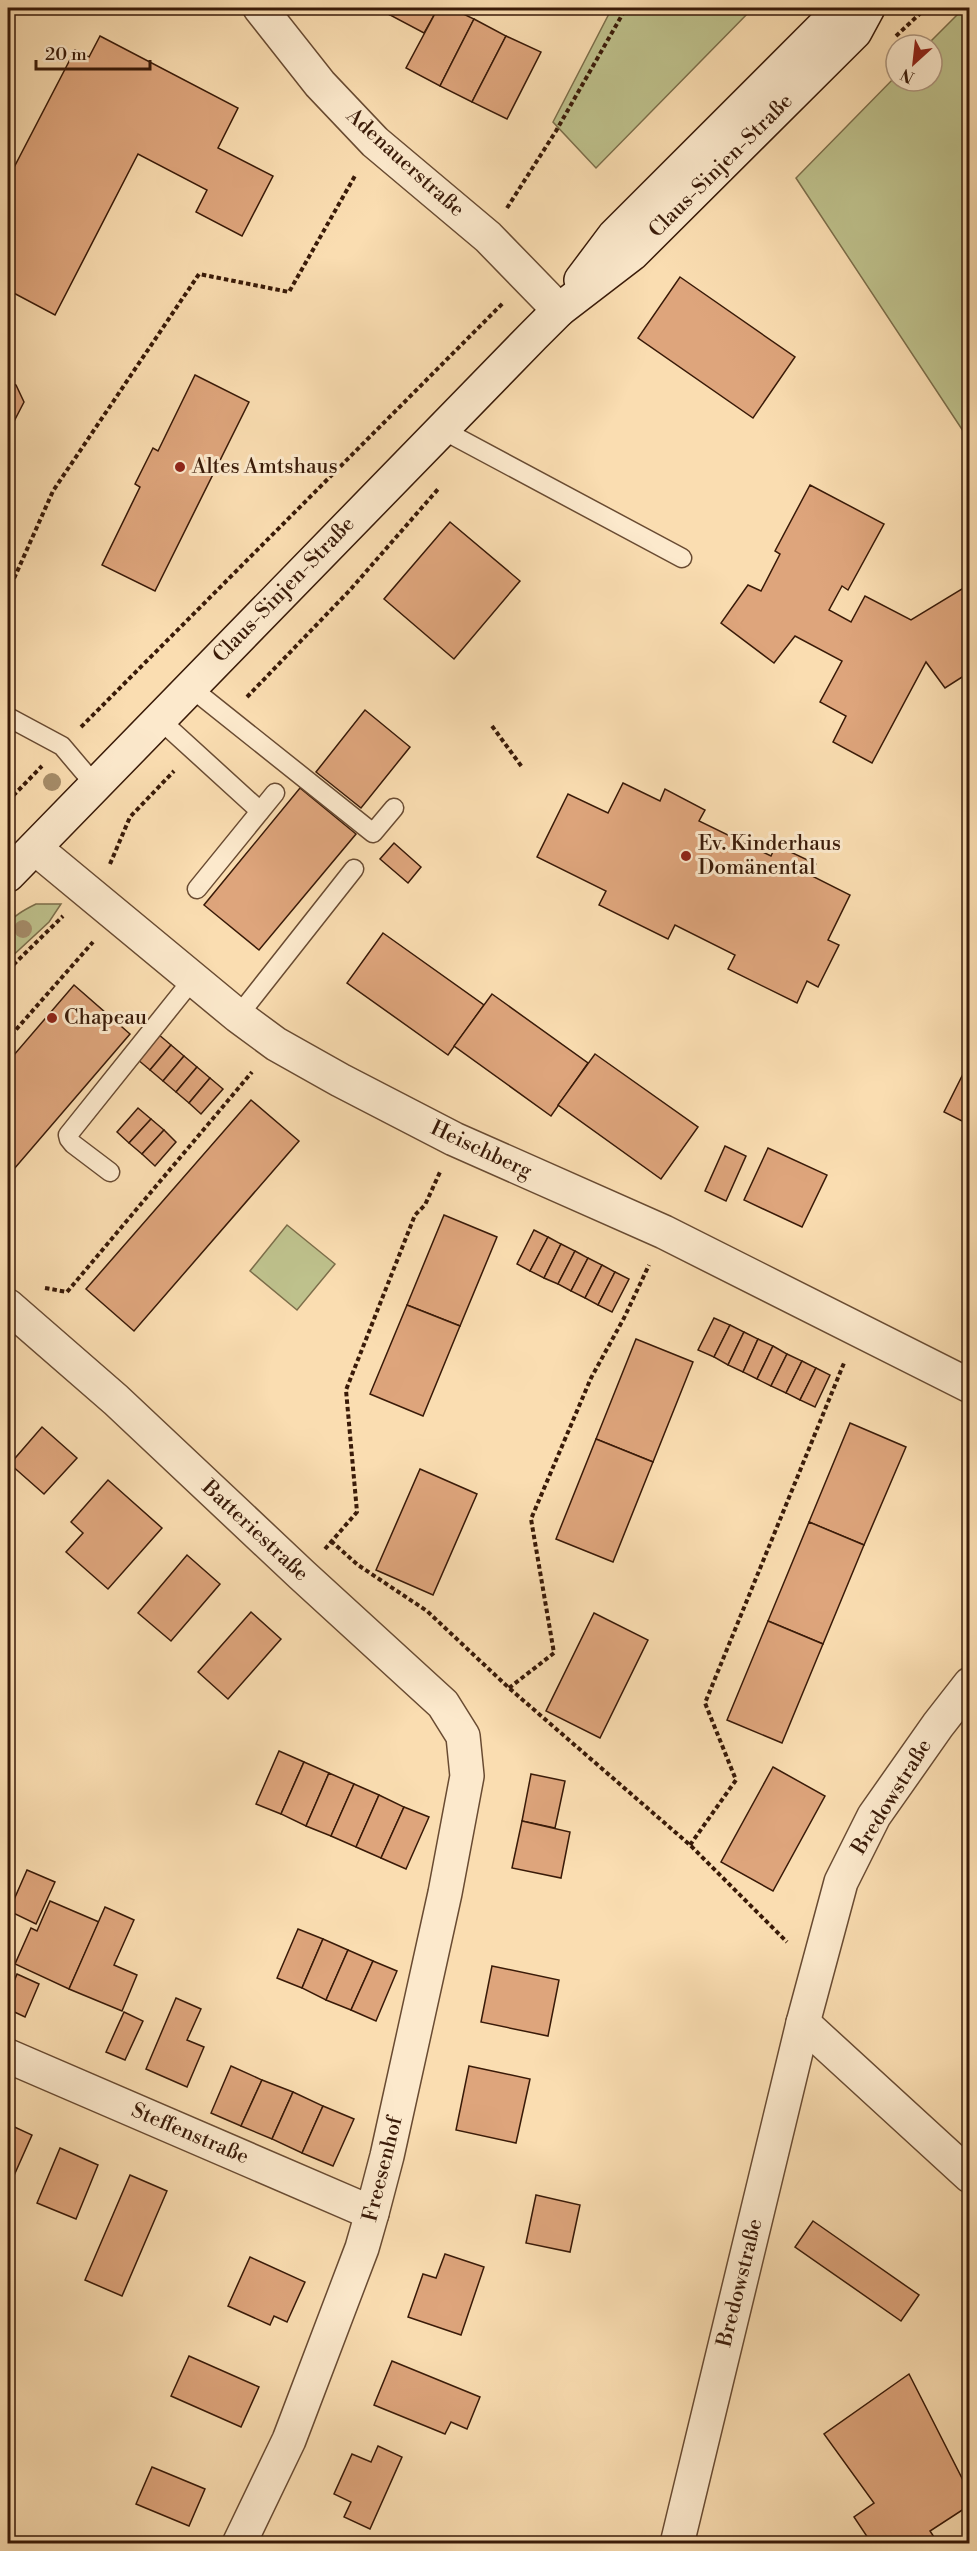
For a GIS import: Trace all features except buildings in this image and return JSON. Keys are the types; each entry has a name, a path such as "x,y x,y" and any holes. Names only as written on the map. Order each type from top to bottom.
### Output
{"street":[{"name":"Adenauerstraße","path":"260,8 320,84 375,142 488,237 559,310"},
{"name":"Claus-Sinjen-Straße","path":"559,310 614,236 836,14 848,8"},
{"name":"Claus-Sinjen-Straße","path":"9,877 95,785 441,429 559,310 632,254 855,32 868,8"},
{"name":"Heischberg","path":"35,848 193,980 276,1044 454,1139 663,1232 969,1386"},
{"name":"Batteriestraße","path":"8,1306 116,1401 443,1704 463,1736 467,1776"},
{"name":"Bredowstraße","path":"679,2543 818,1961 841,1882 874,1816 969,1684"},
{"name":"Freesenhof","path":"239,2544 289,2440 362,2248 387,2156 442,1905 467,1776"},
{"path":"803,2023 969,2176"},
{"name":"Steffenstraße","path":"8,2056 372,2213"}],"lane":[{"path":"441,429 682,558"},
{"path":"190,687 373,833 394,807"},
{"path":"8,717 62,746 95,785"},
{"path":"159,719 260,811"},
{"path":"197,889 275,793"},
{"path":"238,1016 354,869"},
{"path":"110,1172 73,1144 68,1135 193,980"}],"path":[{"path":"488,237 556,131 626,8"},
{"path":"900,33 926,8"},
{"path":"8,592 53,491 199,274 289,292 375,142"},
{"path":"8,801 527,279"},
{"path":"227,717 350,590 477,448"},
{"path":"492,726 522,767"},
{"path":"8,970 107,871 130,817 194,751"},
{"path":"8,1042 13,1033 116,917"},
{"path":"8,1029 13,1033"},
{"path":"47,1288 67,1292 232,1095"},
{"path":"338,1534 357,1512 346,1390 415,1215 425,1205 436,1181"},
{"path":"509,1688 554,1653 531,1519 591,1378 624,1318 663,1232"},
{"path":"690,1845 736,1779 705,1704 857,1331"},
{"path":"331,1541 358,1565 427,1611 509,1688 690,1845 790,1944 818,1961"}],"green space":[{"path":"612,8 753,8 596,168 553,122"},
{"path":"964,8 970,8 969,440 796,178 884,88 884,93 944,93 944,33 939,33"},
{"path":"36,904 61,904 49,922 8,960 8,925 17,915"},
{"path":"287,1225 335,1264 297,1310 250,1271"}],"place":[{"name":"Altes Amtshaus","path":"180,467"},
{"name":"Ev. Kinderhaus Domänental","path":"686,856"},
{"name":"Chapeau","path":"52,1018"}]}
